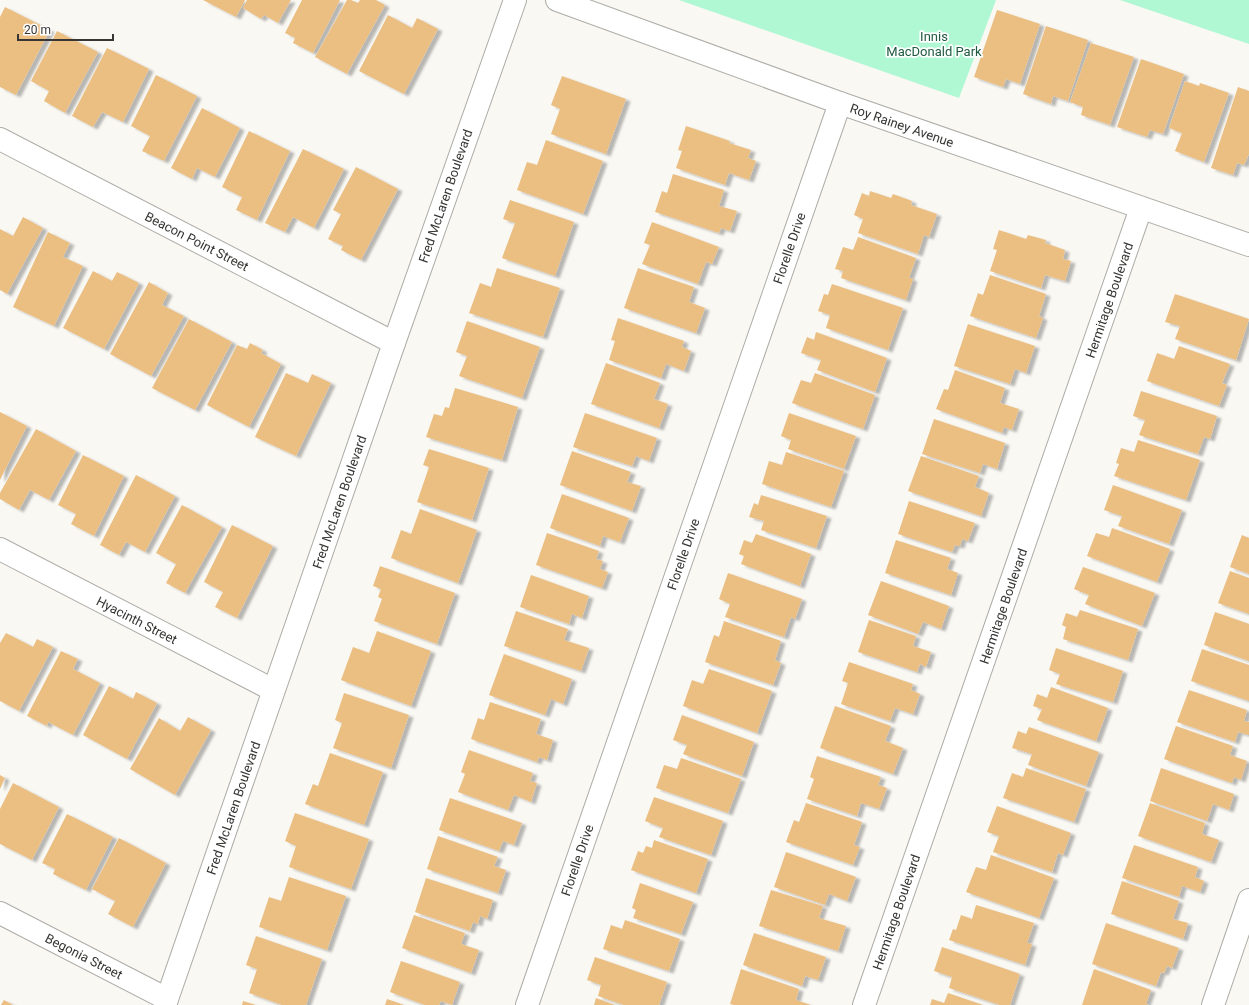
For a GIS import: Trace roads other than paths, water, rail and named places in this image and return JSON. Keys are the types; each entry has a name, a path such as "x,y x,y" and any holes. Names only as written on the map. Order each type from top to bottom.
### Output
{"street":[{"name":"Fred McLaren Boulevard","path":"166,1002 273,690 515,0"},
{"name":"Roy Rainey Avenue","path":"557,0 840,103 1249,245"},
{"name":"Florelle Drive","path":"527,1005 840,103"},
{"name":"Beacon Point Street","path":"0,139 394,343"},
{"name":"Hermitage Boulevard","path":"864,1005 1141,208"},
{"name":"Hyacinth Street","path":"0,549 273,690"},
{"path":"1213,1005 1249,900"},
{"name":"Begonia Street","path":"0,913 166,1002"}],"park label":[{"name":"Innis MacDonald Park","path":"934,44"}]}
